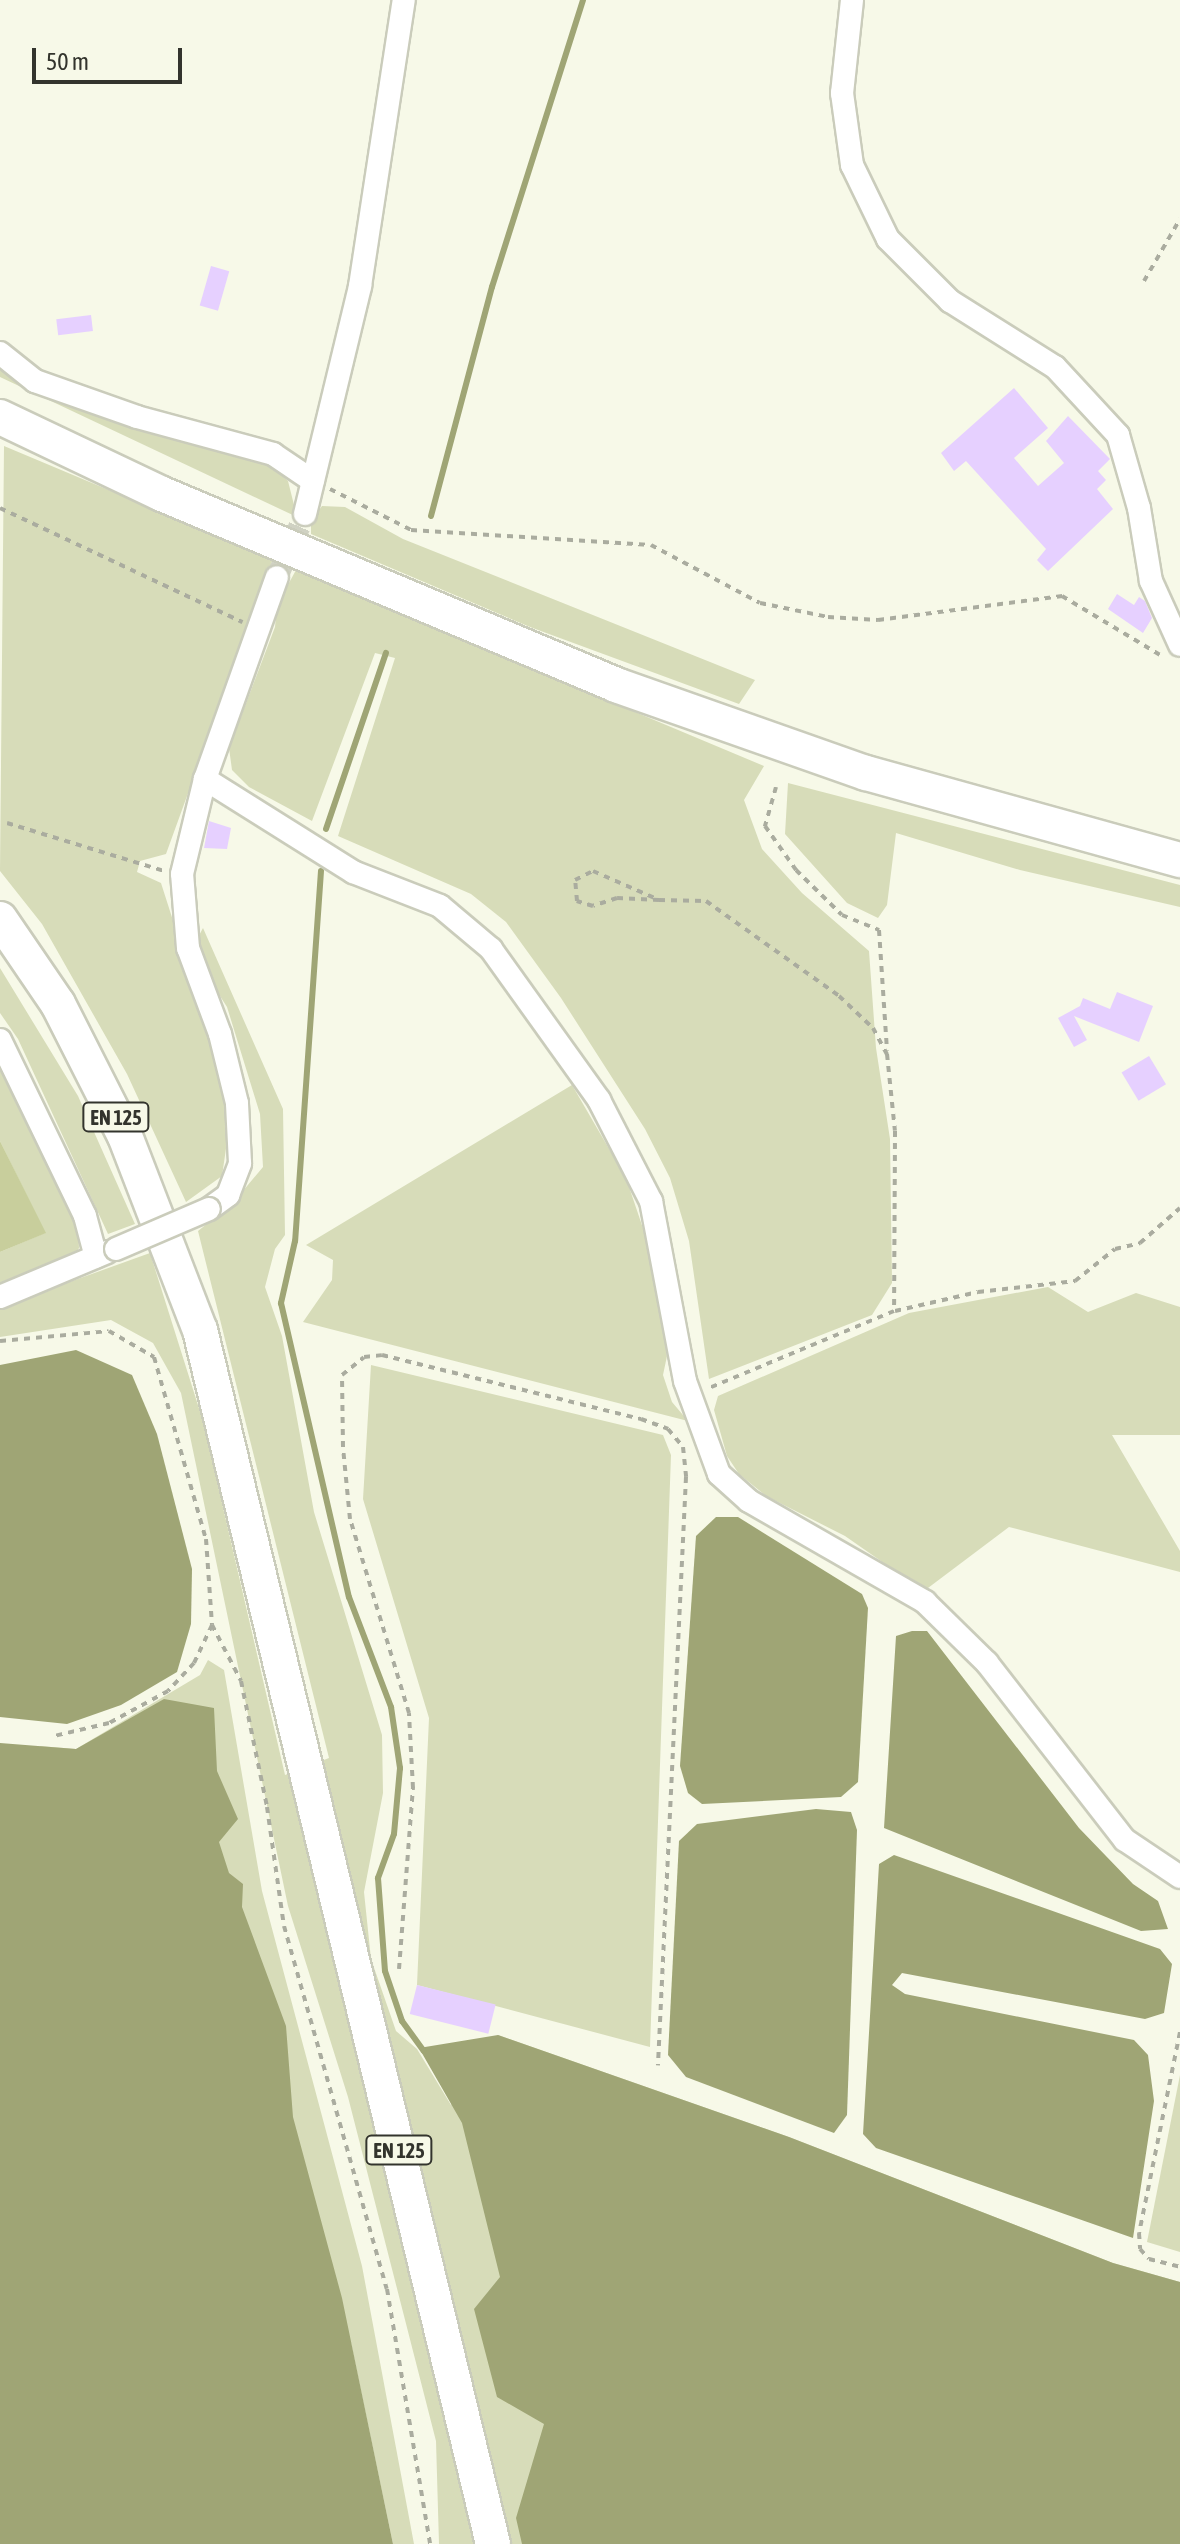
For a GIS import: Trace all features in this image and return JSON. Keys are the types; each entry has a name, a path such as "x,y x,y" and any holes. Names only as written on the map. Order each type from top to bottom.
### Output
{"main road":[{"path":"1,405 59,444 162,494 269,537 524,649 765,740 1041,825 1180,860"},
{"path":"1,405 111,449 269,537"},
{"name":"EN 125","path":"0,919 58,1004 125,1136 173,1252 229,1440 493,2544"}],"street":[{"path":"305,514 360,286 404,0"},
{"path":"852,0 842,93 852,165 888,239 950,301 1055,367 1118,435 1139,508 1151,581 1175,653"},
{"path":"0,353 35,381 137,417 273,454 313,481"},
{"path":"0,1297 79,1268 106,1253 209,1209 228,1195 240,1163 237,1103 220,1034 188,948 182,874 205,779 277,577"},
{"path":"205,779 353,872 440,906 491,949 599,1100 651,1201 690,1396 719,1474 749,1501 925,1602 987,1663 1125,1840 1180,1877"},
{"path":"0,1040 106,1253"}],"path":[{"path":"1144,281 1180,219"},
{"path":"313,481 411,530 651,545 760,603 828,617 878,620 1062,596 1175,653"},
{"path":"0,508 229,619 260,626"},
{"path":"776,787 765,826 788,859 842,915 879,930 895,1131 894,1311"},
{"path":"7,823 149,869 182,874"},
{"path":"659,900 593,871 575,880 577,901 593,906 617,898 659,900 706,901 729,913 839,996 873,1028 887,1054"},
{"path":"690,1396 894,1311 978,1292 1075,1281 1115,1249 1140,1243 1180,1208"},
{"path":"0,1341 109,1331 154,1357 206,1539 212,1625 241,1681 267,1807 284,1926 387,2289 430,2544"},
{"path":"399,1969 413,1788 409,1713 350,1519 343,1447 342,1375 364,1357 382,1355 641,1419 668,1429 683,1447 686,1477 658,2065"},
{"path":"54,1736 109,1723 168,1691 194,1663 212,1625"},
{"path":"1180,2032 1139,2233 1140,2249 1149,2259 1180,2267"}],"shaded area":[{"path":"0,366 50,393 270,465 288,481 297,517 0,377"},
{"path":"4,446 273,559 166,854 140,861 137,872 161,883 217,1058 229,1128 222,1176 186,1202 127,1074 42,924 0,871"},
{"path":"322,506 345,507 403,539 755,680 739,704 530,627 311,534 311,521"},
{"path":"296,570 764,766 744,800 762,849 802,893 869,951 876,1048 890,1139 892,1283 872,1315 709,1379 689,1241 670,1178 645,1129 561,998 506,922 471,894 338,836 395,658 375,653 312,821 249,787 232,770 229,748 275,627 277,605"},
{"path":"788,783 1180,885 1180,907 1020,870 896,833 887,905 878,918 847,903 785,834"},
{"path":"203,928 283,1109 285,1235 275,1249 265,1287 282,1336 314,1512 382,1735 383,1793 364,1892 371,1959 396,2031 417,2049 451,2105 498,2035 789,2137 1113,2263 1180,2282 1180,2544 439,2544 436,2441 348,2097 288,1906 181,1393 153,1343 111,1320 0,1337 0,1307 150,1253 203,1421 285,1775 329,1758 198,1231 232,1204 263,1167 260,1114 227,1007 197,960 196,941"},
{"path":"0,968 78,1096 135,1224 108,1234 18,1039 0,1013"},
{"path":"0,1066 21,1100 78,1224 79,1248 71,1263 0,1289 0,1252 45,1233 0,1141"},
{"path":"572,1085 626,1178 649,1246 667,1356 663,1375 672,1402 688,1421 303,1322 332,1280 333,1260 306,1245"},
{"path":"0,1141 46,1233 0,1252"},
{"path":"1048,1287 1088,1312 1136,1293 1180,1307 1180,1435 1112,1435 1180,1551 1180,1572 1009,1527 924,1591 845,1536 766,1496 739,1474 727,1456 714,1410 718,1396 909,1313"},
{"path":"76,1350 132,1375 157,1434 192,1569 191,1624 177,1672 121,1705 67,1724 0,1717 0,1365"},
{"path":"371,1365 663,1435 671,1455 650,2047 417,1985 429,1718 363,1499"},
{"path":"716,1517 738,1517 862,1594 868,1608 858,1782 841,1797 702,1804 688,1793 680,1766 696,1536"},
{"path":"927,1631 1079,1828 1133,1884 1158,1901 1168,1929 1141,1931 884,1828 896,1636"},
{"path":"208,1660 224,1670 262,1891 362,2266 414,2544 393,2544 351,2343 40,1746 76,1749 200,1675"},
{"path":"164,1699 214,1708 217,1771 238,1819 219,1842 229,1873 243,1884 242,1907 286,2026 293,2117 342,2298 393,2544 0,2544 0,1743 76,1749"},
{"path":"816,1809 851,1812 857,1830 847,2115 834,2133 686,2077 668,2055 679,1841 697,1824"},
{"path":"894,1855 1160,1949 1172,1964 1164,2013 1145,2019 902,1973 892,1985 905,1994 1134,2040 1148,2055 1154,2101 1133,2238 876,2148 863,2134 879,1864"},
{"path":"498,2035 789,2137 1113,2263 1180,2282 1180,2544 522,2544 516,2518 544,2424 497,2397 474,2309 500,2277 462,2123 419,2048"},
{"path":"1180,2075 1180,2252 1147,2242"}],"building":[{"path":"211,266 229,271 218,311 200,305"},
{"path":"91,315 93,331 58,335 56,319"},
{"path":"1014,388 1048,428 1014,458 1038,486 1064,463 1046,441 1068,416 1110,459 1098,471 1106,480 1097,489 1113,509 1048,571 1037,560 1046,549 966,461 954,471 941,453"},
{"path":"1117,594 1134,605 1139,597 1145,601 1152,618 1143,633 1108,609"},
{"path":"209,821 231,828 227,849 204,848"},
{"path":"1117,992 1153,1006 1139,1042 1074,1016 1087,1040 1074,1047 1058,1018 1080,1006 1083,998 1110,1009"},
{"path":"1149,1056 1166,1084 1139,1101 1122,1072"},
{"path":"417,1985 496,2005 488,2034 410,2014"}],"waterway":[{"path":"431,516 492,287 583,0"},
{"path":"326,829 386,653"},
{"path":"321,871 295,1241 281,1303 349,1597 391,1707 400,1768 394,1834 378,1878 385,1971 402,2021 424,2051"}],"tunnel":[{"path":"277,577 305,514"}]}
